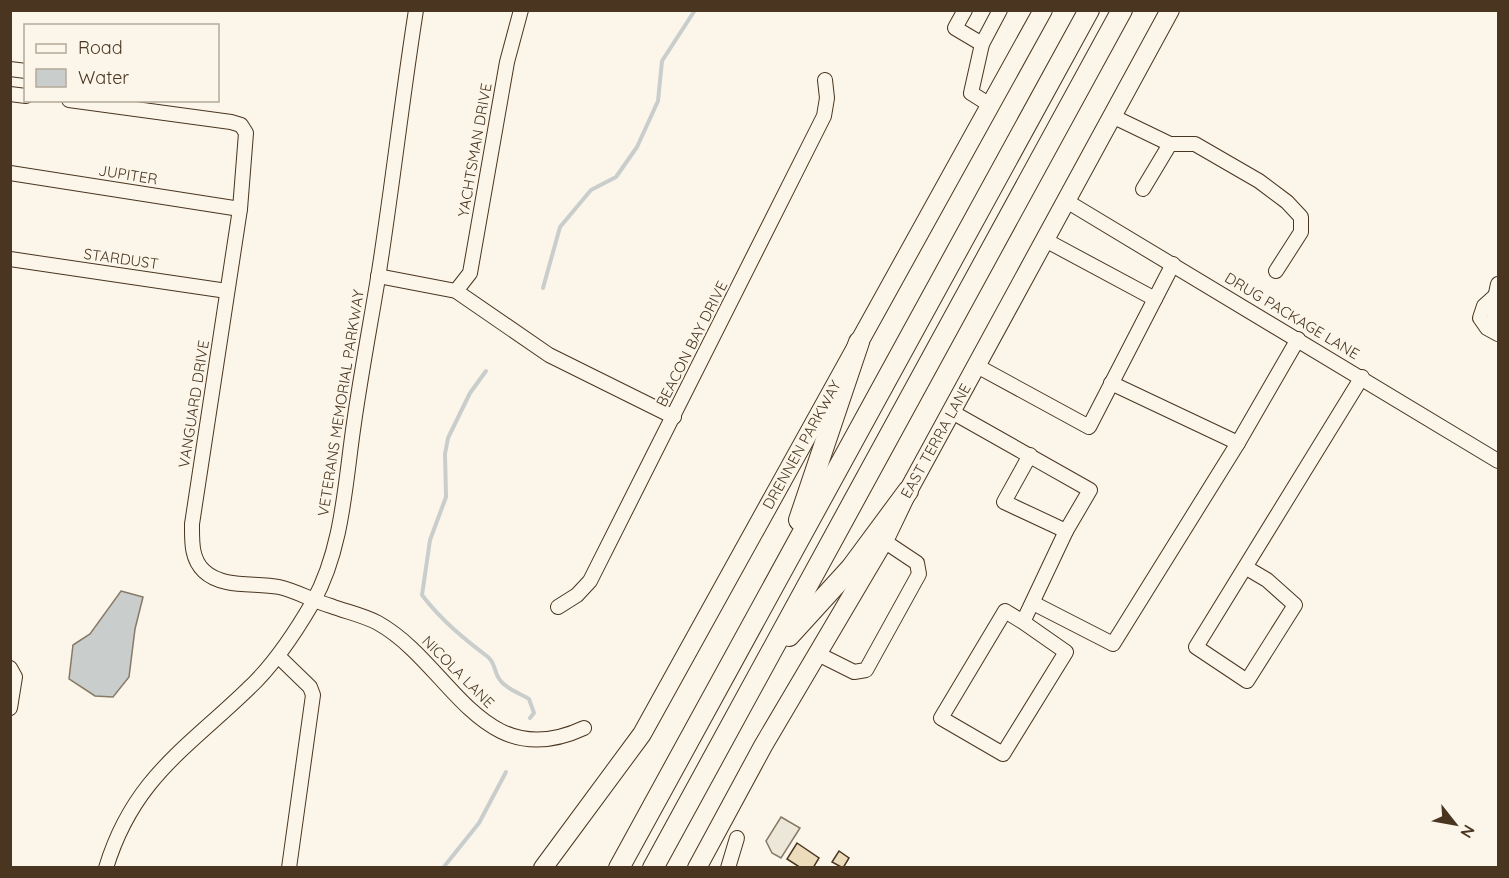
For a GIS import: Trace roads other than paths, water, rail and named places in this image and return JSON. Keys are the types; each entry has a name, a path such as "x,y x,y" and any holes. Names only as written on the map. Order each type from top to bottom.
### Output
{"highway":[{"path":"619,867 1089,10"},
{"path":"653,867 1122,10"},
{"path":"780,574 859,342"},
{"path":"769,658 851,568 908,490"}],"main road":[{"name":"DRENNEN PARKWAY","path":"543,867 642,734 1043,10"},
{"name":"EAST TERRA LANE","path":"697,867 763,746 884,541 908,490 1047,241 1170,10"}],"street":[{"name":"VETERANS MEMORIAL PARKWAY","path":"106,867 127,816 153,778 186,743 249,689 278,656 314,600 332,551 345,501 354,425 416,10"},
{"name":"YACHTSMAN DRIVE","path":"456,291 470,273 507,62 521,10"},
{"path":"965,10 955,28 982,44"},
{"path":"990,105 972,93 982,44 1000,10"},
{"name":"BEACON BAY DRIVE","path":"558,607 577,595 590,581 674,417 824,116 827,99 825,80"},
{"path":"86,102 155,110"},
{"path":"143,102 155,110"},
{"name":"VANGUARD DRIVE","path":"155,110 241,126 246,133 247,145 240,209 192,524 192,547 196,561 205,572 217,578 279,587 314,600"},
{"path":"1114,117 1170,144 1195,144 1259,181 1287,202 1301,217 1301,232 1276,271"},
{"path":"1143,189 1170,144"},
{"name":"JUPITER","path":"10,173 240,209"},
{"name":"DRUG PACKAGE LANE","path":"1068,202 1299,339 1498,461"},
{"path":"1047,241 1155,299"},
{"name":"STARDUST","path":"10,259 227,291"},
{"path":"977,366 1089,427 1173,264"},
{"path":"378,276 456,291 504,326 581,372 674,417"},
{"path":"1496,291 1492,308 1498,331"},
{"path":"1033,603 1113,644 1238,443 1299,339"},
{"path":"1245,567 1267,580 1295,605 1247,681 1196,647 1245,567 1362,377"},
{"path":"1112,383 1238,443"},
{"path":"952,412 1090,490 1066,531 1023,622"},
{"path":"1030,455 1004,502 1066,531"},
{"path":"818,654 854,672 866,670 918,574 917,563 884,541"},
{"name":"NICOLA LANE","path":"314,600 361,615 393,633 466,706 493,729 514,737 546,740 567,736 584,728"},
{"path":"1005,611 1023,622 1066,652 1003,754 941,718 1005,611"},
{"path":"278,656 310,687 313,695 289,867"},
{"path":"10,668 15,682 10,708"},
{"path":"728,867 737,838"}],"water":[{"path":"121,591 143,597 135,629 129,677 113,697 95,696 69,679 73,645 90,634"}],"waterway":[{"path":"543,288 560,227 591,190 616,177 637,147 658,101 662,61 695,10"},
{"path":"486,371 470,393 448,438 445,454 446,497 430,540 422,595 437,613 490,659 498,677 504,684 529,699 534,713 530,718"},
{"path":"443,868 479,823 506,772"}]}
